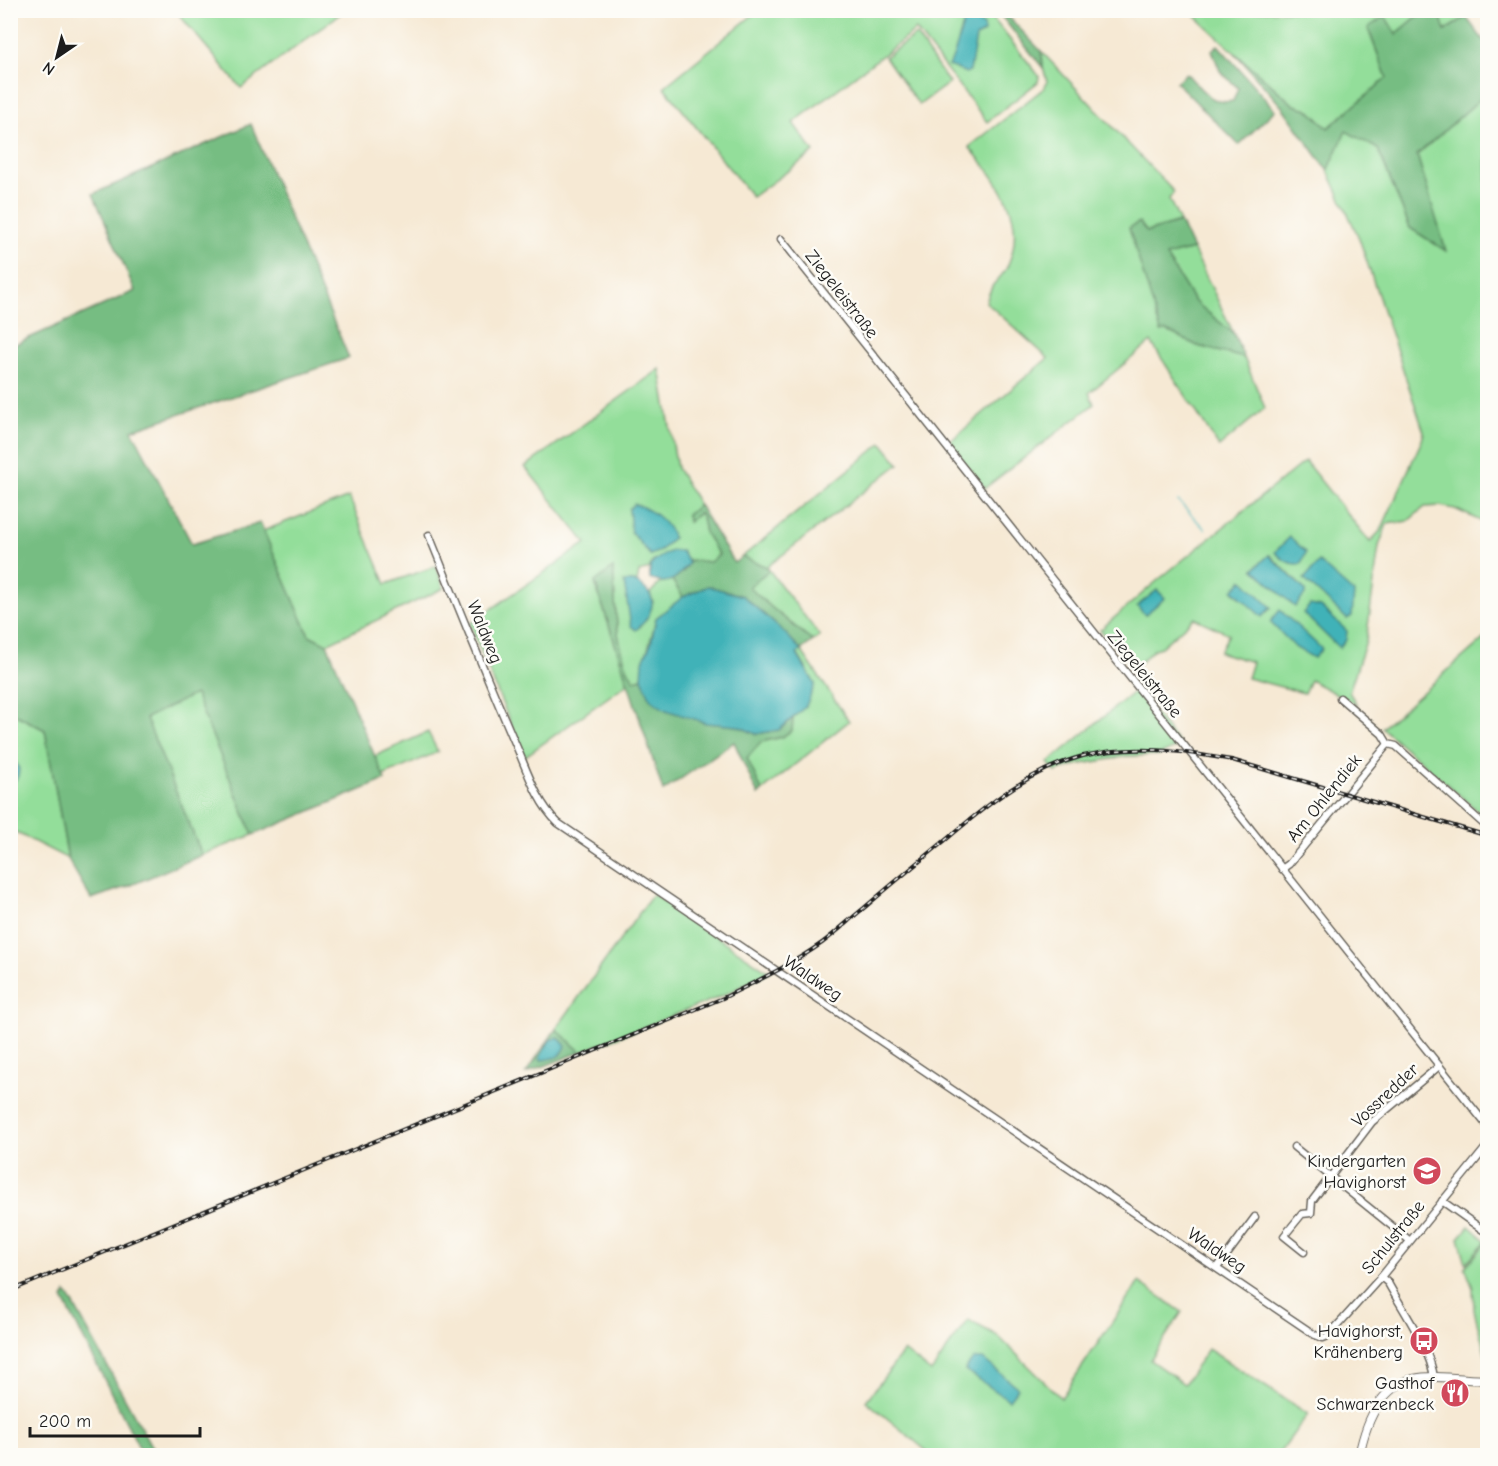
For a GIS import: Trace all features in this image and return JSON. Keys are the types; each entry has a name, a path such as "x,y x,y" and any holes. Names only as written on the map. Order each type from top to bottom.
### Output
{"street":[{"name":"Ziegeleistraße","path":"781,239 1488,1127"},
{"name":"Waldweg","path":"429,535 540,800 558,823 1316,1335"},
{"path":"1340,698 1382,734 1388,744 1396,746 1488,828"},
{"name":"Am Ohlendiek","path":"1282,869 1289,864 1388,744"},
{"name":"Vossredder","path":"1304,1252 1284,1236 1302,1214 1311,1214 1312,1201 1372,1122 1438,1067"},
{"name":"Schulstraße","path":"1316,1335 1323,1338 1328,1336 1381,1277 1488,1145"},
{"path":"1294,1147 1409,1240"},
{"path":"1442,1201 1484,1230"},
{"path":"1217,1268 1255,1217"},
{"path":"1381,1277 1388,1283 1421,1343 1432,1365 1434,1378"},
{"path":"1359,1455 1370,1418 1384,1397 1407,1381 1434,1378 1488,1380"}],"green space":[{"path":"759,10 987,11 1036,72 1039,77 1038,82 987,122 916,30 793,123 814,152 752,197 664,87"},
{"path":"176,11 344,11 241,88"},
{"path":"997,11 1003,11 1041,51 1043,68"},
{"path":"1190,11 1424,11 1396,34 1369,27 1387,78 1328,128 1308,109 1294,105"},
{"path":"1424,11 1439,11 1445,31 1466,17 1487,45 1487,93 1417,155 1446,251 1410,228 1378,149 1346,131 1328,171 1283,108 1235,53 1294,105 1308,109 1328,128 1387,78 1368,28 1385,16 1396,34"},
{"path":"1439,11 1457,11 1466,17 1444,31"},
{"path":"916,35 949,83 919,105 885,57"},
{"path":"1218,45 1275,110 1239,145 1176,82 1186,73 1212,98 1225,102 1233,101 1238,88 1220,71 1212,50"},
{"path":"1041,51 1174,192 1169,199 1180,222 1146,232 1130,228 1167,331 1198,346 1244,358 1265,408 1219,447 1151,342 1089,393 1094,404 985,488 948,443 1048,358 986,302 993,285 1007,267 1015,233 1013,217 1000,187 969,147 1044,88 1047,81"},
{"path":"1487,93 1487,526 1455,509 1440,506 1425,507 1408,521 1387,524 1379,546 1366,641 1349,692 1357,705 1310,680 1304,693 1247,678 1252,662 1219,652 1229,634 1194,618 1161,647 1154,649 1134,669 1100,630 1305,461 1370,542 1381,530 1424,432 1359,238 1328,171 1346,130 1378,149 1410,228 1445,250 1417,155","holes":["1270,555 1305,590 1254,569","1233,591 1271,607 1271,608 1262,616"]},
{"path":"251,124 349,358 132,430 192,544 260,523 309,635 327,644 385,780 253,835 195,694 146,718 202,855 129,886 91,899 68,859 45,730 11,712 11,346 135,291 93,194"},
{"path":"1139,222 1147,232 1180,222 1193,249 1166,256 1194,301 1234,334 1244,358 1198,346 1167,331 1161,332 1129,228"},
{"path":"1193,249 1234,334 1194,301 1165,256"},
{"path":"660,369 677,468 699,505 687,515 689,522 699,513 702,516 705,533 719,555 710,562 687,560 681,551 652,562 649,569 639,572 637,582 624,582 653,602 650,593 660,583 672,580 683,597 656,618 642,678 634,680 627,668 619,641 613,569 595,583 628,683 524,757 470,624 586,543 525,467"},
{"path":"882,443 899,464 767,567 742,557"},
{"path":"349,497 386,584 436,566 444,588 327,644 309,635 263,531"},
{"path":"699,505 734,563 742,557 767,567 769,570 749,587 813,641 801,650 743,596 708,586 683,597 672,580 683,572 689,563 687,560 710,562 719,555 705,533 699,513 688,522 687,515"},
{"path":"613,568 617,626 623,655 634,680 642,678 651,700 706,723 738,726 756,734 779,730 793,718 792,730 782,737 761,742 747,758 762,791 758,795 734,742 663,791 595,582"},
{"path":"769,570 820,636 813,641 748,587"},
{"path":"1487,636 1487,819 1382,728"},
{"path":"801,650 849,721 762,791 747,758 761,742 782,737 792,730 793,718 806,705 815,684 797,653"},
{"path":"1136,690 1180,745 1160,755 1129,756 1076,765 1056,772 1048,763"},
{"path":"195,693 253,835 202,855 145,718"},
{"path":"10,712 45,730 68,859 11,830 11,782 14,782"},
{"path":"428,732 438,752 383,776 375,756"},
{"path":"653,894 769,972 722,996 581,1052 556,1029"},
{"path":"556,1029 581,1052 526,1073"},
{"path":"1469,1226 1486,1241 1466,1263 1459,1238"},
{"path":"1487,1242 1487,1360 1474,1310 1473,1288 1465,1267"},
{"path":"1139,1282 1182,1312 1150,1360 1184,1384 1208,1349 1308,1414 1278,1455 933,1456 866,1401 904,1351 931,1372 968,1320 998,1336 1061,1398"},
{"path":"66,1293 156,1455 143,1455 63,1299"}],"water":[{"path":"970,18 984,25 984,32 976,37 970,71 966,73 949,66 965,19"},
{"path":"634,504 658,516 671,532 673,538 660,551 650,555 631,532 629,509"},
{"path":"1290,537 1306,552 1301,564 1286,561 1275,552"},
{"path":"671,551 681,551 689,563 672,580 663,582 650,579 652,564"},
{"path":"1269,555 1305,590 1305,595 1295,607 1254,569"},
{"path":"1319,562 1354,593 1352,616 1347,619 1304,579"},
{"path":"1243,580 1271,607 1262,617 1233,590"},
{"path":"624,582 637,582 651,597 650,612 636,630 631,626"},
{"path":"708,586 743,596 801,650 797,654 815,684 806,706 779,730 756,734 738,726 706,723 666,710 651,700 642,678 643,661 651,643 656,618 683,597"},
{"path":"1157,590 1165,598 1145,615 1137,606"},
{"path":"1310,605 1321,607 1347,631 1346,640 1339,648 1303,613"},
{"path":"1280,610 1322,649 1314,658 1296,648 1270,622"},
{"path":"10,760 14,761 19,769 14,782 11,782"},
{"path":"558,1037 566,1046 562,1053 553,1058 541,1060 540,1057 550,1040"},
{"path":"973,1359 983,1359 1018,1388 1009,1400 965,1370"}],"waterway":[{"path":"1178,501 1205,529"}],"railway":[{"path":"10,1291 723,998 786,966 822,943 963,825 1011,789 1045,770 1083,756 1120,750 1158,750 1232,760 1488,836"}],"place":[{"name":"Kindergarten Havighorst","path":"1427,1171"},
{"name":"Havighorst, Krähenberg","path":"1424,1341"},
{"name":"Gasthof Schwarzenbeck","path":"1455,1393"}]}
